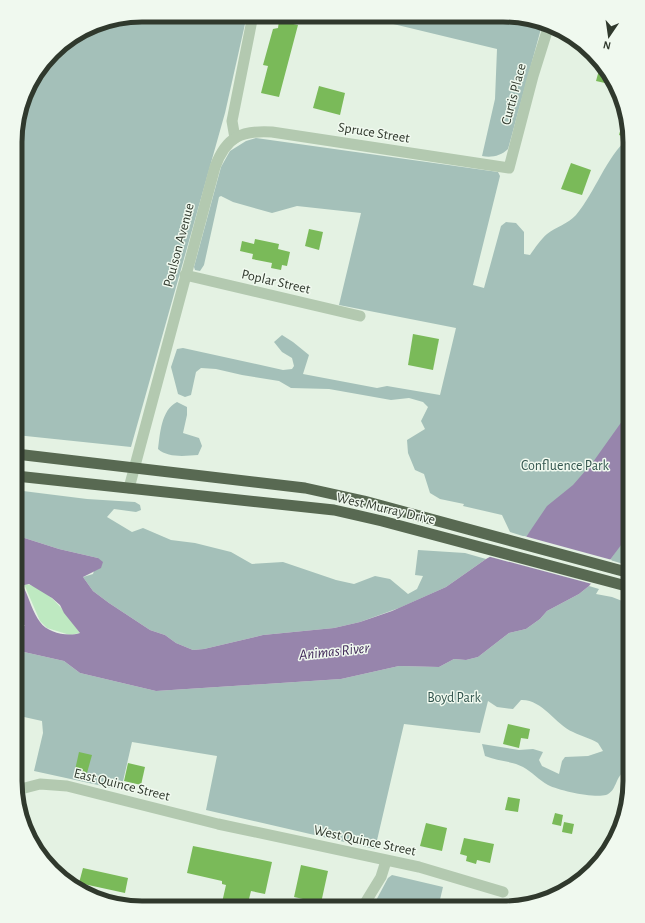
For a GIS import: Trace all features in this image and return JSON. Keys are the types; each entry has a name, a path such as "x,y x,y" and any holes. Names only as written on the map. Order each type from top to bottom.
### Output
{"highway":[{"name":"West Murray Drive","path":"22,455 305,488 364,502 623,571"},
{"name":"West Murray Drive","path":"22,477 334,510 474,545 623,585"}],"street":[{"path":"235,138 232,121 252,22"},
{"name":"Curtis Place","path":"509,168 533,76 547,30"},
{"name":"Spruce Street","path":"235,138 250,131 272,132 509,168"},
{"name":"Poulson Avenue","path":"129,488 215,167 219,156 227,144 235,138"},
{"name":"Poplar Street","path":"185,275 360,316"},
{"name":"East Quince Street","path":"23,789 40,784 67,786 218,824"},
{"name":"West Quince Street","path":"218,824 419,867 503,892"},
{"path":"366,901 381,877 386,861"}],"green space":[{"path":"245,22 225,113 131,447 22,436 22,142 26,111 31,96 42,75 63,52 75,42 89,34 104,28 127,23"},
{"path":"385,22 503,22 518,23 541,28 508,149 496,156 489,157 482,156 495,99 497,49"},
{"name":"Confluence Park","path":"256,138 498,172 500,176 473,285 484,288 501,226 506,222 516,223 524,232 524,254 530,255 547,234 576,215 583,206 613,155 623,144 623,562 610,560 621,544 536,524 526,537 510,532 502,515 440,499 430,493 424,474 415,470 408,453 407,440 425,429 421,421 428,407 423,402 409,398 391,400 329,389 291,388 279,381 216,369 201,368 196,372 191,395 185,397 178,394 171,367 177,349 183,348 283,370 292,369 294,366 292,358 282,352 274,342 282,335 309,355 303,374 377,388 387,386 440,395 456,328 339,305 361,213 297,206 272,213 233,202 221,196 219,197 204,265 200,271 195,270 194,267 221,167 230,151 246,141"},
{"path":"177,402 187,407 187,415 183,433 199,438 202,446 198,455 172,455 158,449 164,416"},
{"path":"22,491 87,499 135,502 140,505 141,510 136,512 114,509 107,517 132,532 143,528 171,540 195,543 231,552 252,564 283,562 336,580 354,584 375,576 390,579 408,594 417,589 423,576 415,575 418,550 465,553 486,559 446,587 399,608 360,622 334,628 263,635 204,649 193,650 176,643 165,635 150,630 93,591 83,577 93,574 98,558 59,549 22,537"},
{"name":"Boyd Park","path":"589,586 599,589 596,594 612,597 623,601 623,773 610,793 606,795 593,796 568,792 548,785 519,765 485,756 482,744 519,750 533,749 543,752 539,760 542,766 559,774 562,761 565,757 588,756 603,751 598,743 566,728 535,703 521,700 513,709 497,707 488,701 480,733 404,724 375,849 206,810 217,756 132,742 121,790 34,771 43,733 42,721 22,717 22,652 64,661 80,673 156,691 341,679 399,666 439,667 454,659 466,660 478,657 509,633 526,629 540,619 547,611 579,594"},
{"path":"392,875 443,887 440,901 376,901 388,878"}],"sand":[{"path":"24,584 33,586 49,595 63,610 80,633 70,635 47,628 40,621"}],"water":[{"name":"Animas River","path":"623,420 623,542 589,586 579,594 547,611 540,619 526,629 509,633 478,657 466,660 454,659 439,667 399,666 341,679 156,691 80,673 64,661 22,652 22,626 25,626 22,623 22,537 59,549 98,558 103,562 101,568 83,577 93,591 150,630 165,635 176,643 193,650 204,649 263,635 334,628 360,622 392,611 446,587 486,559 526,537 547,506 573,485 593,462","holes":["29,584 52,598 60,605 64,613 80,633 69,635 58,633 43,626 35,614 24,585"]}],"pier":[{"path":"524,536 612,560 592,584 487,556"}],"building":[{"path":"279,22 298,25 279,97 261,93 268,66 263,65 273,29 278,28"},
{"path":"599,70 606,80 605,83 596,81"},
{"path":"319,86 345,93 340,115 313,108"},
{"path":"622,125 623,136 619,135"},
{"path":"571,163 591,170 582,195 561,189"},
{"path":"309,229 323,232 319,250 305,246"},
{"path":"255,239 279,244 278,249 290,252 287,266 282,265 281,270 271,268 272,263 252,259 253,254 240,251 242,241 254,244"},
{"path":"413,334 439,339 433,370 408,365"},
{"path":"508,724 530,729 528,739 521,738 519,748 503,744"},
{"path":"79,752 92,755 87,773 75,770"},
{"path":"128,763 145,767 141,785 124,781"},
{"path":"508,797 520,799 518,812 505,810"},
{"path":"555,813 563,815 561,826 552,824"},
{"path":"564,822 574,824 572,834 562,832"},
{"path":"426,823 447,828 442,851 420,846"},
{"path":"464,838 494,844 490,863 477,860 476,864 466,861 467,856 460,854"},
{"path":"193,846 272,862 265,894 251,891 248,901 222,901 226,885 222,884 222,881 187,873"},
{"path":"301,865 328,871 321,901 312,901 294,897"},
{"path":"83,868 128,878 125,893 79,883"}]}
